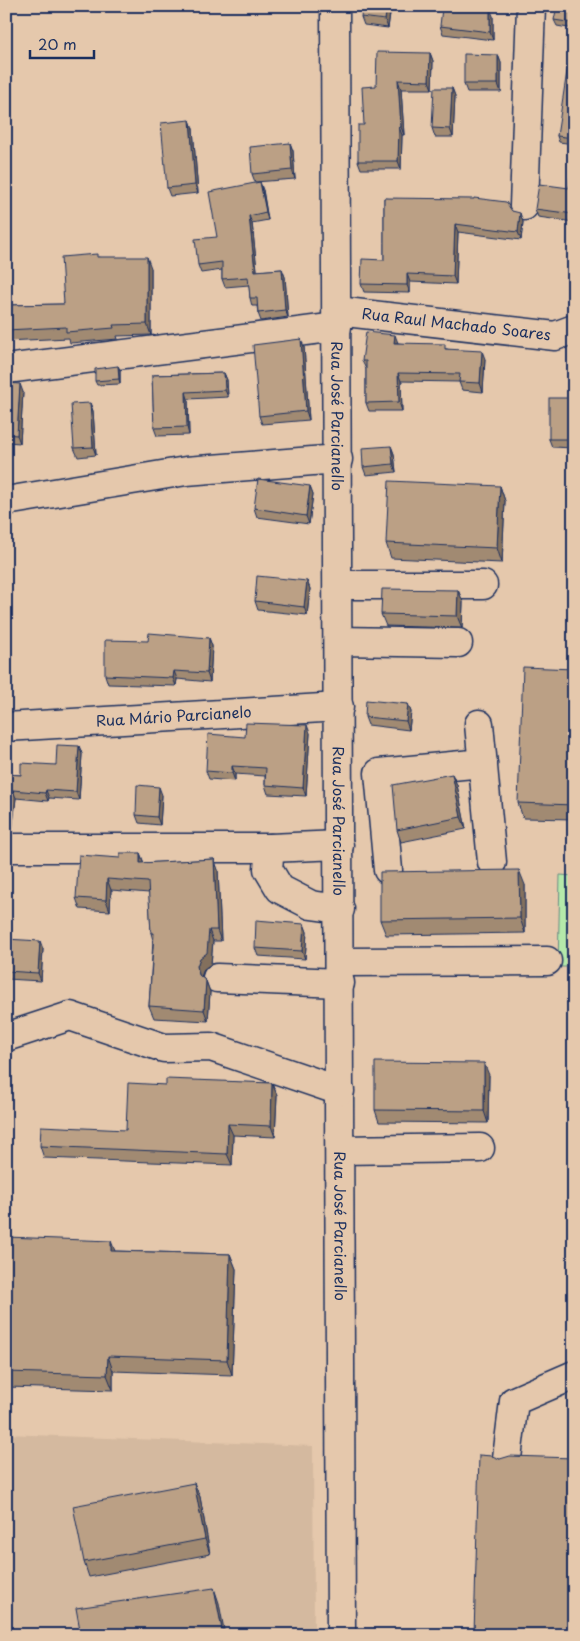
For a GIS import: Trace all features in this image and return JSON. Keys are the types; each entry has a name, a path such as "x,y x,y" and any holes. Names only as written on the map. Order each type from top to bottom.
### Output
{"street":[{"name":"Rua José Parcianello","path":"335,6 340,812 341,1635"},
{"path":"524,206 530,6"},
{"name":"Rua Raul Machado Soares","path":"6,369 337,319 555,336 574,329"},
{"path":"6,501 186,471 338,459"},
{"path":"339,585 483,584"},
{"path":"339,641 458,643"},
{"name":"Rua Mário Parcianelo","path":"6,727 339,707"},
{"path":"479,724 492,862"},
{"path":"388,870 379,773 483,763"},
{"path":"340,812 382,809"},
{"path":"6,848 270,848 340,845"},
{"path":"270,848 268,869 280,889 311,905 340,909"},
{"path":"217,978 547,960"},
{"path":"6,1037 70,1016 164,1048 211,1047 340,1091"},
{"path":"340,1150 480,1148"},
{"path":"507,1458 514,1401 574,1375"}],"shaded area":[{"path":"6,1434 313,1446 314,1635 6,1635"}],"green space":[{"path":"560,875 574,876 574,967 558,967"}],"building":[{"path":"362,6 387,6 385,20 361,17"},
{"path":"557,6 574,6 574,23 554,20"},
{"path":"442,8 490,8 490,32 440,26"},
{"path":"377,52 430,53 429,81 398,80 401,127 399,127 398,161 358,161 358,125 364,125 362,87 376,86"},
{"path":"464,54 498,55 498,84 464,84"},
{"path":"568,65 574,66 574,138 557,136"},
{"path":"434,88 452,88 450,129 432,128"},
{"path":"190,120 195,185 167,188 161,123"},
{"path":"290,143 292,170 252,174 250,147"},
{"path":"574,151 574,214 535,209 539,184 569,188"},
{"path":"260,182 266,212 249,216 255,271 282,269 285,310 258,313 257,298 250,298 248,277 222,279 222,262 198,265 195,239 217,237 209,192"},
{"path":"384,198 474,198 506,202 512,211 520,213 518,232 455,224 453,276 407,274 407,285 361,284 362,259 384,260"},
{"path":"97,254 97,257 147,257 147,324 113,325 114,328 66,332 66,327 6,330 6,305 64,304 61,257"},
{"path":"366,332 395,335 394,343 445,344 445,349 482,351 480,383 459,382 460,374 398,373 399,402 366,403 366,361 362,361"},
{"path":"301,339 306,411 259,416 253,345"},
{"path":"118,366 119,379 95,381 95,369"},
{"path":"224,373 225,390 186,392 187,427 154,428 152,375"},
{"path":"6,383 20,384 17,435 6,434"},
{"path":"549,398 574,398 574,439 549,439"},
{"path":"90,403 93,447 74,448 71,404"},
{"path":"391,446 393,464 363,467 362,448"},
{"path":"258,479 310,486 306,516 254,508"},
{"path":"389,481 500,486 497,548 386,543"},
{"path":"257,576 307,581 304,607 255,601"},
{"path":"382,589 458,590 457,616 381,614"},
{"path":"149,633 209,638 207,673 174,671 173,678 105,675 105,640 148,641"},
{"path":"523,667 574,669 574,805 518,803"},
{"path":"366,700 408,704 406,721 365,717"},
{"path":"246,723 307,725 303,788 265,785 266,768 232,766 232,773 206,771 208,734 245,737"},
{"path":"57,745 79,746 76,792 46,790 45,793 13,790 9,824 6,824 6,774 21,775 21,763 56,765"},
{"path":"452,774 461,817 397,830 393,785"},
{"path":"137,785 159,787 157,817 136,815"},
{"path":"120,853 140,853 140,863 214,859 217,930 209,930 207,953 200,958 197,966 199,975 206,981 204,1010 149,1006 154,933 151,933 148,882 107,879 106,900 76,898 79,855 120,858"},
{"path":"519,870 520,918 380,920 380,872"},
{"path":"256,920 304,924 302,951 255,948"},
{"path":"6,939 40,941 38,973 6,971"},
{"path":"375,1062 484,1063 484,1111 375,1110"},
{"path":"166,1079 272,1083 271,1126 228,1124 227,1154 40,1146 41,1126 126,1130 128,1083 166,1085"},
{"path":"6,1237 111,1241 111,1251 230,1254 227,1360 108,1356 107,1375 6,1372"},
{"path":"479,1455 500,1459 510,1456 574,1458 574,1635 474,1635"},
{"path":"194,1483 205,1539 84,1562 73,1506"},
{"path":"214,1588 223,1635 81,1635 76,1608"}]}
